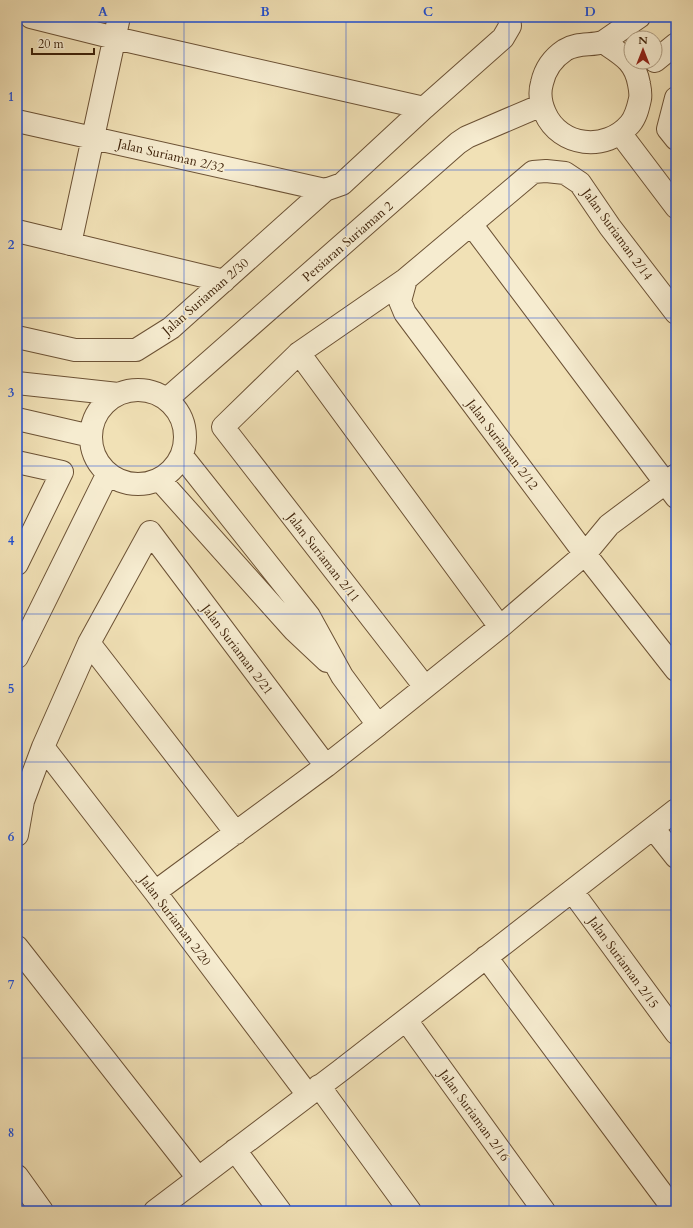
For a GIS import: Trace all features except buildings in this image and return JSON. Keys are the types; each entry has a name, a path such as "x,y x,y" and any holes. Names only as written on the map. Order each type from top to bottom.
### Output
{"street":[{"path":"31,17 115,38 424,108"},
{"path":"70,244 119,17"},
{"path":"325,190 342,184 424,108 503,38 510,26 509,17"},
{"path":"639,17 599,44 582,44 567,49 553,59 544,73 540,89 542,105 548,120 559,132 574,140 590,143 606,141 620,134 631,123 638,110 648,70"},
{"path":"603,42 623,56"},
{"path":"663,55 676,44"},
{"path":"676,98 668,129 676,139"},
{"name":"Persiaran Suriaman 2","path":"167,399 458,144 467,137 542,105"},
{"name":"Jalan Suriaman 2/32","path":"17,121 325,190"},
{"path":"620,134 676,207"},
{"name":"Jalan Suriaman 2/14","path":"472,224 533,172 546,171 564,173 580,183 610,227 676,313"},
{"name":"Jalan Suriaman 2/30","path":"17,337 75,350 136,350 171,328 325,190"},
{"path":"155,892 326,766 500,627 585,554 609,525 672,485 472,224 406,279 299,353 500,627"},
{"path":"17,231 224,281"},
{"name":"Jalan Suriaman 2/12","path":"406,279 400,301 406,313 585,554 676,670"},
{"name":"Jalan Suriaman 2/11","path":"299,353 223,427 425,687"},
{"path":"17,383 118,394"},
{"path":"143,389 156,392 167,399 176,408 183,419 186,431 186,444 182,456 172,470 159,479 146,484 133,484 119,480 108,473 98,462 92,450 90,436 98,411 106,401 118,394 130,390 143,389"},
{"path":"17,419 90,436"},
{"path":"182,456 309,616 342,676 378,725"},
{"path":"17,462 62,472 17,564"},
{"path":"17,657 108,473"},
{"path":"159,479 294,630 342,676"},
{"name":"Jalan Suriaman 2/21","path":"90,643 150,532 326,766"},
{"path":"17,835 23,801 43,747 90,643 236,833"},
{"name":"Jalan Suriaman 2/20","path":"43,747 155,892 410,1211"},
{"path":"155,1211 314,1091 676,810"},
{"path":"653,828 676,857"},
{"name":"Jalan Suriaman 2/15","path":"572,891 676,1033"},
{"path":"17,947 198,1178"},
{"path":"486,957 675,1211"},
{"name":"Jalan Suriaman 2/16","path":"406,1020 544,1211"},
{"path":"235,1150 280,1211"},
{"path":"17,1176 42,1211"}]}
